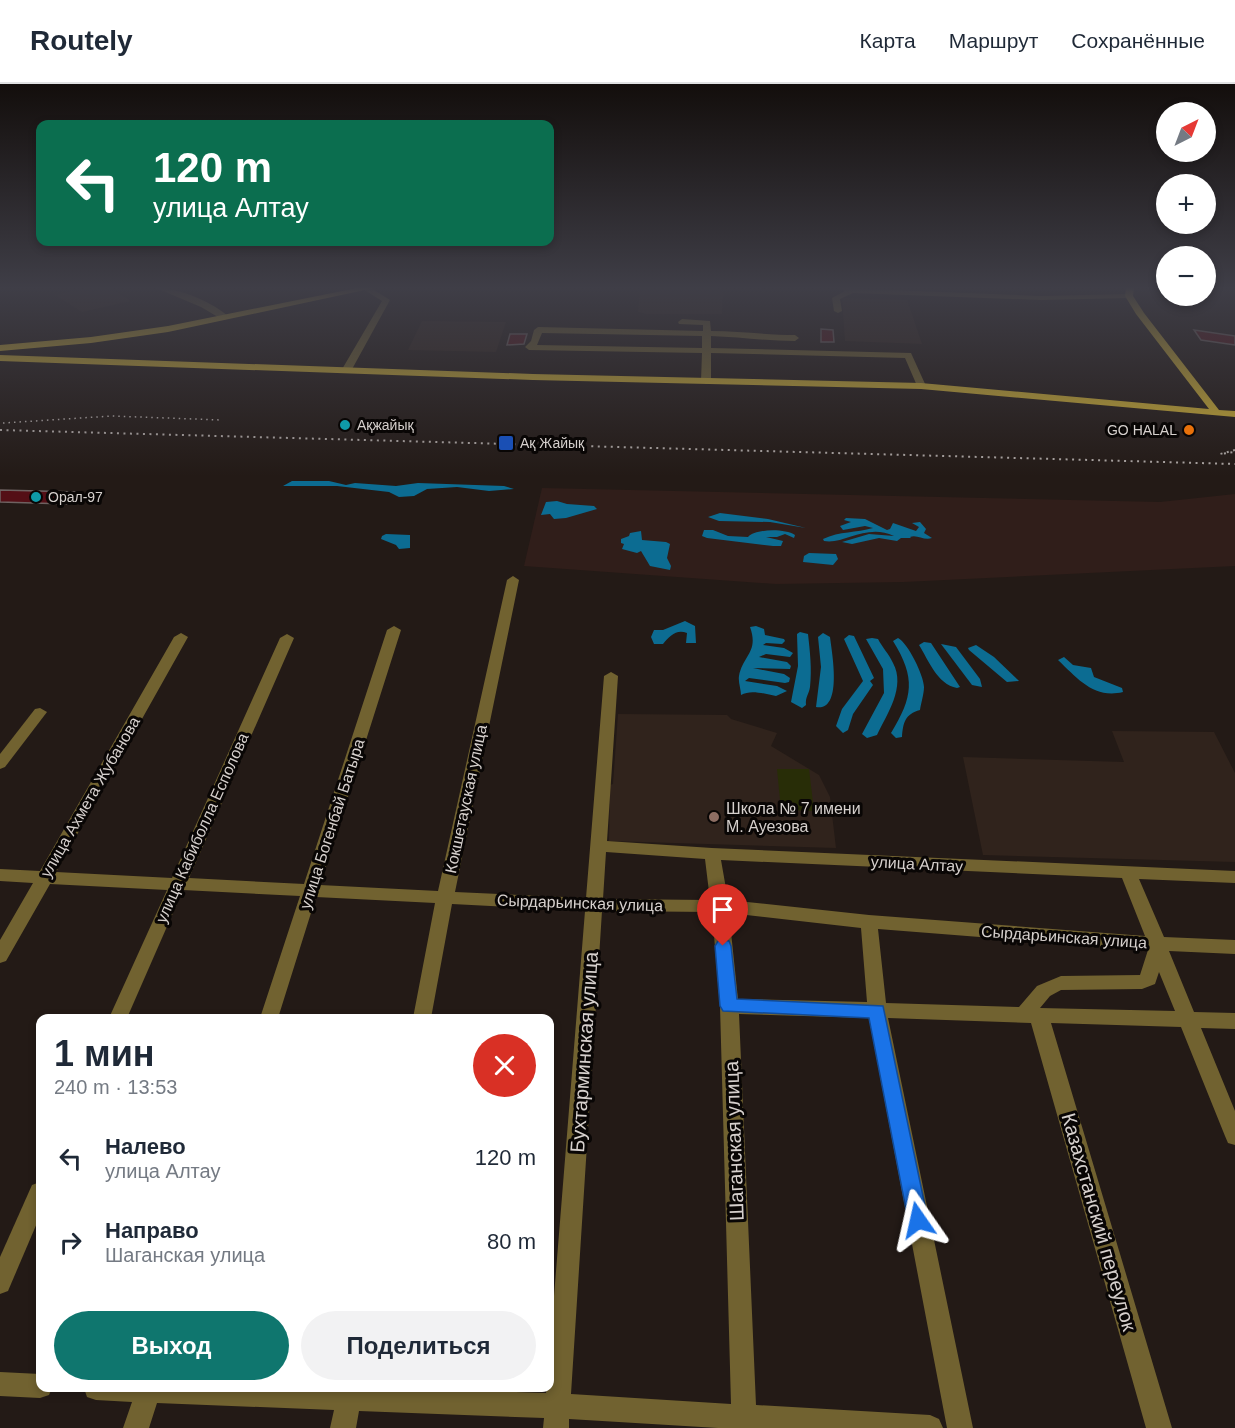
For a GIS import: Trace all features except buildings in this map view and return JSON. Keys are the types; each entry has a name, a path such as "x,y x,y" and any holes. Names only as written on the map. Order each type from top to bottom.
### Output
{"main road":[{"path":"1168,351 1217,413"},
{"path":"0,358 346,371 921,386 1235,414"}],"street":[{"path":"346,371 357,351"},
{"path":"706,381 707,351"},
{"path":"736,351 908,355 921,386"},
{"name":"Кокшетауская улица","path":"423,1014 445,898 513,580"},
{"name":"улица Богенбай Батыра","path":"270,1014 394,630"},
{"name":"улица Ахмета Жубанова","path":"0,956 181,637"},
{"name":"улица Кабиболла Есполова","path":"120,1014 287,638"},
{"name":"Бухтарминская улица","path":"557,1417 611,676"},
{"path":"0,764 40,712"},
{"name":"улица Алтау","path":"599,846 712,854 1235,877"},
{"name":"Шаганская улица","path":"712,854 720,906 729,1006 743,1423"},
{"path":"1129,874 1235,1136"},
{"name":"Сырдарьинская улица","path":"0,875 595,905 720,906 869,922 1159,945"},
{"path":"869,922 877,1011 960,1428"},
{"path":"1159,945 1235,946"},
{"path":"1032,1016 1039,993 1048,986 1061,983 1142,982 1148,979 1159,945"},
{"path":"729,1006 1235,1021"},
{"name":"Казахстанский переулок","path":"1032,1016 1159,1428"},
{"path":"0,1283 36,1201"},
{"path":"0,1384 36,1386"},
{"path":"136,1428 148,1392"},
{"path":"343,1428 350,1392 557,1417 930,1428"}],"shaded area":[{"path":"440,351 496,351 496,352"},
{"path":"542,488 1160,502 1235,494 1235,566 904,582 776,584 524,566"},
{"path":"618,714 727,715 731,719 777,733 771,746 819,775 830,797 836,848 609,841 610,785 613,784"},
{"path":"1112,731 1214,732 1235,773 1235,862 983,855 963,757 1124,762"}],"green space":[{"path":"777,769 809,769 814,811 781,810"}],"water":[{"path":"292,481 329,481 346,485 355,483 396,486 418,483 504,486 514,489 489,491 457,487 427,489 414,496 399,497 389,492 337,486 283,486"},
{"path":"557,501 594,506 597,509 566,518 554,519 550,514 541,515 546,502"},
{"path":"720,513 768,519 806,528 770,522 719,521 708,517"},
{"path":"846,518 865,519 887,530 893,523 916,531 919,527 912,523 920,522 926,529 924,533 932,538 913,536 897,541 879,538 852,544 842,542 869,534 894,536 874,532 824,541 823,539 836,535 873,528 865,526 843,530 840,526 851,522 844,520"},
{"path":"704,530 713,530 728,536 748,537 757,532 770,530 795,535 794,538 785,534 766,537 783,541 781,546 773,546 707,538 702,536"},
{"path":"641,531 642,540 670,544 667,558 671,566 670,570 650,566 641,551 637,553 622,549 624,544 621,543 621,539 629,536 630,533"},
{"path":"386,534 410,535 410,548 399,549 396,545 381,539"},
{"path":"809,553 836,554 838,559 833,565 803,562 804,556"},
{"path":"685,621 695,626 696,643 686,643 687,633 680,632 671,636 663,644 654,644 651,637 654,630 663,630"},
{"path":"756,626 764,629 765,635 785,641 782,644 766,643 763,645 784,648 793,653 790,657 766,654 759,657 787,662 791,666 790,669 753,668 784,674 790,678 789,682 749,678 745,681 777,686 787,691 776,696 754,692 741,695 739,676 752,648 750,627"},
{"path":"800,632 808,634 811,667 810,689 806,705 802,708 791,702 798,666 797,634"},
{"path":"823,633 830,637 834,667 833,691 830,700 824,706 816,707 821,667 818,637"},
{"path":"849,635 854,636 874,678 870,681 873,685 853,714 848,730 843,733 836,726 842,709 863,681 844,639"},
{"path":"898,638 915,660 921,675 924,693 920,710 908,717 904,723 902,737 896,738 891,733 904,709 909,687 905,666 893,641"},
{"path":"866,639 878,639 891,660 897,681 894,700 877,735 867,738 862,734 884,693 883,669"},
{"path":"924,642 931,643 960,687 950,686 939,677 919,645"},
{"path":"941,644 956,647 980,679 982,687 972,685"},
{"path":"976,645 994,657 1019,681 1007,682 969,650 968,648"},
{"path":"1064,657 1073,665 1091,668 1094,677 1122,688 1123,692 1103,693 1087,686 1058,660"}],"railway":[{"path":"3,423 112,416 222,420"},
{"path":"0,430 1235,464"},
{"path":"1235,450 1220,454 1235,452"}],"place":[{"name":"Ақжайық","path":"345,425"},
{"name":"GO HALAL","path":"1189,430"},
{"name":"Ақ Жайық","path":"506,443"},
{"name":"Орал-97","path":"36,497"},
{"name":"Школа № 7 имени М. Ауезова","path":"714,817"}],"route":[{"path":"723,946 729,1006 877,1011 918,1220"}]}
